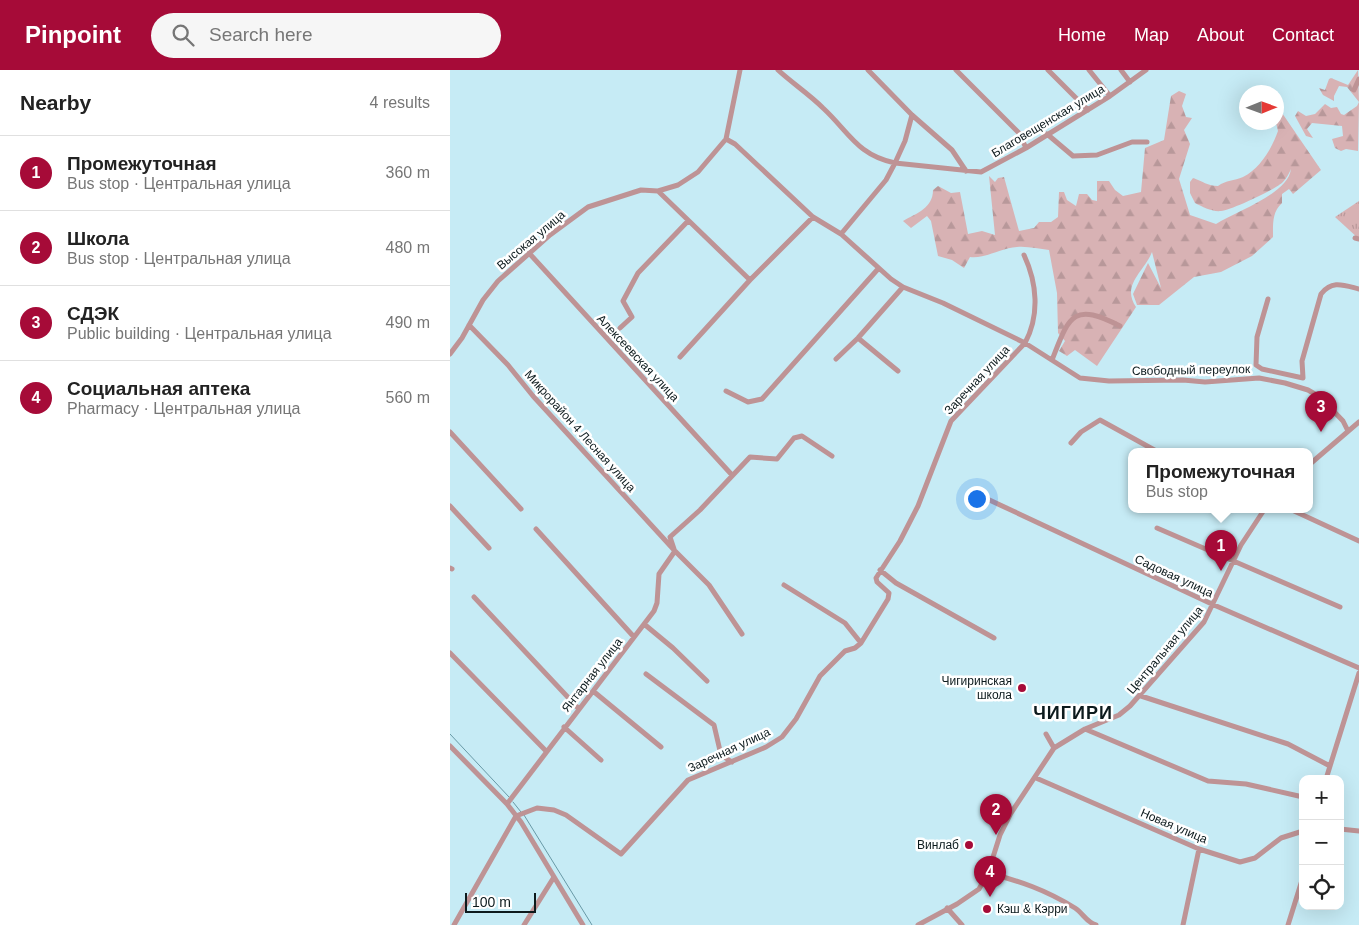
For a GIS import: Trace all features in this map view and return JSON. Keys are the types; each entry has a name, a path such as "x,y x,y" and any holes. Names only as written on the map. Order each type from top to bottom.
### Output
{"street":[{"path":"726,140 740,70"},
{"name":"Благовещенская улица","path":"778,70 823,108 856,144 877,159 981,172 1026,148 1088,110 1146,70"},
{"path":"868,70 912,115 952,150 966,171"},
{"path":"956,70 1019,133 1026,148"},
{"path":"1048,70 1088,110"},
{"path":"1088,70 1110,96"},
{"path":"1121,70 1130,82"},
{"path":"1354,90 1359,79"},
{"path":"841,234 886,180 905,141 912,115"},
{"path":"1047,134 1073,156 1097,155 1132,142 1147,142"},
{"name":"Высокая улица","path":"450,354 483,300 498,281 588,207 641,190 658,191 678,185 698,172 726,140"},
{"name":"Заречная улица","path":"726,140 734,144 813,216 841,234 878,269 903,287 943,303 1025,343"},
{"path":"658,191 750,280"},
{"path":"680,357 750,280 813,216"},
{"path":"620,328 632,317 623,301 638,273 688,221"},
{"name":"Алексеевская улица","path":"530,253 732,475"},
{"name":"Заречная улица","path":"516,816 537,808 554,810 566,815 621,854 688,780 766,747 782,737 796,719 820,676 845,651 855,648 888,599 889,593 876,582 876,578 900,541 918,506 951,421 1025,343 1034,317 1035,297 1032,272 1024,255"},
{"path":"726,391 748,402 762,398 878,269"},
{"path":"1268,299 1257,337 1256,364 1262,368 1302,378 1302,361 1321,294 1327,286 1335,284 1359,289"},
{"path":"836,359 858,338 903,287"},
{"path":"1052,360 1067,323 1076,315 1088,314 1106,318 1120,326"},
{"name":"Микрорайон 4 Лесная улица","path":"469,325 508,365 540,404 675,551 709,585 742,634"},
{"path":"858,338 898,371"},
{"name":"Свободный переулок","path":"1025,343 1080,378 1088,380 1129,382 1183,380 1204,382 1259,378 1285,383 1308,390 1320,397 1343,421 1348,431"},
{"path":"1071,443 1081,432 1100,420 1151,448"},
{"path":"1313,461 1359,422"},
{"path":"450,432 520,509"},
{"path":"675,551 670,537 700,510 732,475 744,466 750,457 777,459 794,438 802,436 832,456"},
{"name":"Садовая улица","path":"983,497 1214,605 1359,668"},
{"path":"450,506 488,548"},
{"name":"Центральная улица","path":"918,925 978,889 988,873 1000,834 1011,813 1036,778 1054,748 1085,729 1119,715 1141,696 1157,674 1204,622 1214,605 1233,562 1262,513"},
{"path":"1298,513 1359,541"},
{"path":"1157,528 1340,607"},
{"path":"536,529 634,638"},
{"name":"Янтарная улица","path":"507,804 578,708 634,638 658,603 659,574 675,551"},
{"path":"880,570 896,583 994,638"},
{"path":"784,585 845,623 860,642"},
{"path":"474,597 578,708"},
{"path":"644,624 674,648 707,681"},
{"path":"450,653 546,751"},
{"path":"1327,775 1359,673"},
{"path":"646,674 714,725 721,755 732,762"},
{"path":"593,691 661,746"},
{"path":"1141,696 1288,744 1330,766"},
{"path":"564,727 601,760"},
{"path":"1085,729 1208,781 1246,784 1299,796"},
{"path":"1046,734 1054,748"},
{"path":"450,746 507,804 516,816 583,925"},
{"name":"Новая улица","path":"1036,778 1198,849 1243,862 1260,856 1281,838 1299,832"},
{"path":"454,925 516,816"},
{"path":"1344,829 1359,831"},
{"path":"1183,925 1198,849"},
{"path":"988,873 1031,884 1076,909 1087,920 1096,925"},
{"path":"524,925 554,877"},
{"path":"1288,925 1299,890"},
{"path":"947,908 962,925"},
{"path":"575,925 579,918"}],"green space":[{"path":"1358,70 1359,102 1347,87 1339,86 1334,96 1334,101 1323,95 1319,88 1325,90 1329,79 1331,78 1348,85"},
{"path":"1179,91 1186,94 1182,106 1186,117 1192,118 1184,130 1190,144 1179,179 1190,215 1216,224 1260,201 1281,186 1288,178 1291,169 1283,182 1272,189 1244,203 1221,211 1204,208 1195,203 1190,193 1190,182 1193,178 1218,186 1243,177 1255,169 1269,151 1278,130 1284,130 1284,116 1321,170 1293,194 1289,189 1282,194 1282,203 1276,210 1274,218 1273,237 1252,256 1221,272 1194,277 1159,305 1137,305 1133,294 1148,263 1161,288 1152,252 1132,285 1132,299 1136,307 1097,366 1075,350 1067,356 1059,351 1065,341 1058,333 1057,293 1049,250 1025,247 1011,248 970,257 964,268 952,260 938,256 931,221 927,216 911,228 903,221 927,206 933,190 938,186 951,193 960,192 968,234 982,231 995,235 989,176 995,182 998,178 1004,177 1019,231 1034,228 1039,222 1051,222 1058,217 1059,192 1064,192 1067,200 1076,206 1079,194 1087,194 1092,200 1097,201 1097,181 1109,181 1115,190 1123,196 1141,192 1145,148 1164,140 1171,96"},
{"path":"1359,102 1358,151 1346,149 1341,151 1335,148 1332,139 1343,136 1342,126 1312,123 1307,129 1313,138 1306,136 1295,116 1298,111 1306,116 1315,114 1325,104 1331,108 1337,107 1341,114 1344,115 1357,106"},
{"path":"1359,201 1359,239 1335,217"}],"waterway":[{"path":"450,734 509,797"},
{"path":"513,802 521,812"},
{"path":"524,815 592,925"}],"place":[{"name":"СДЭК","path":"1321,432"},
{"name":"Промежуточная","path":"1221,571"},
{"name":"Чигиринская школа","path":"1022,688"},
{"name":"Школа","path":"996,835"},
{"name":"Винлаб","path":"969,845"},
{"name":"Социальная аптека","path":"990,897"},
{"name":"Кэш & Кэрри","path":"987,909"}],"district":[{"name":"ЧИГИРИ","path":"1073,713"}]}
